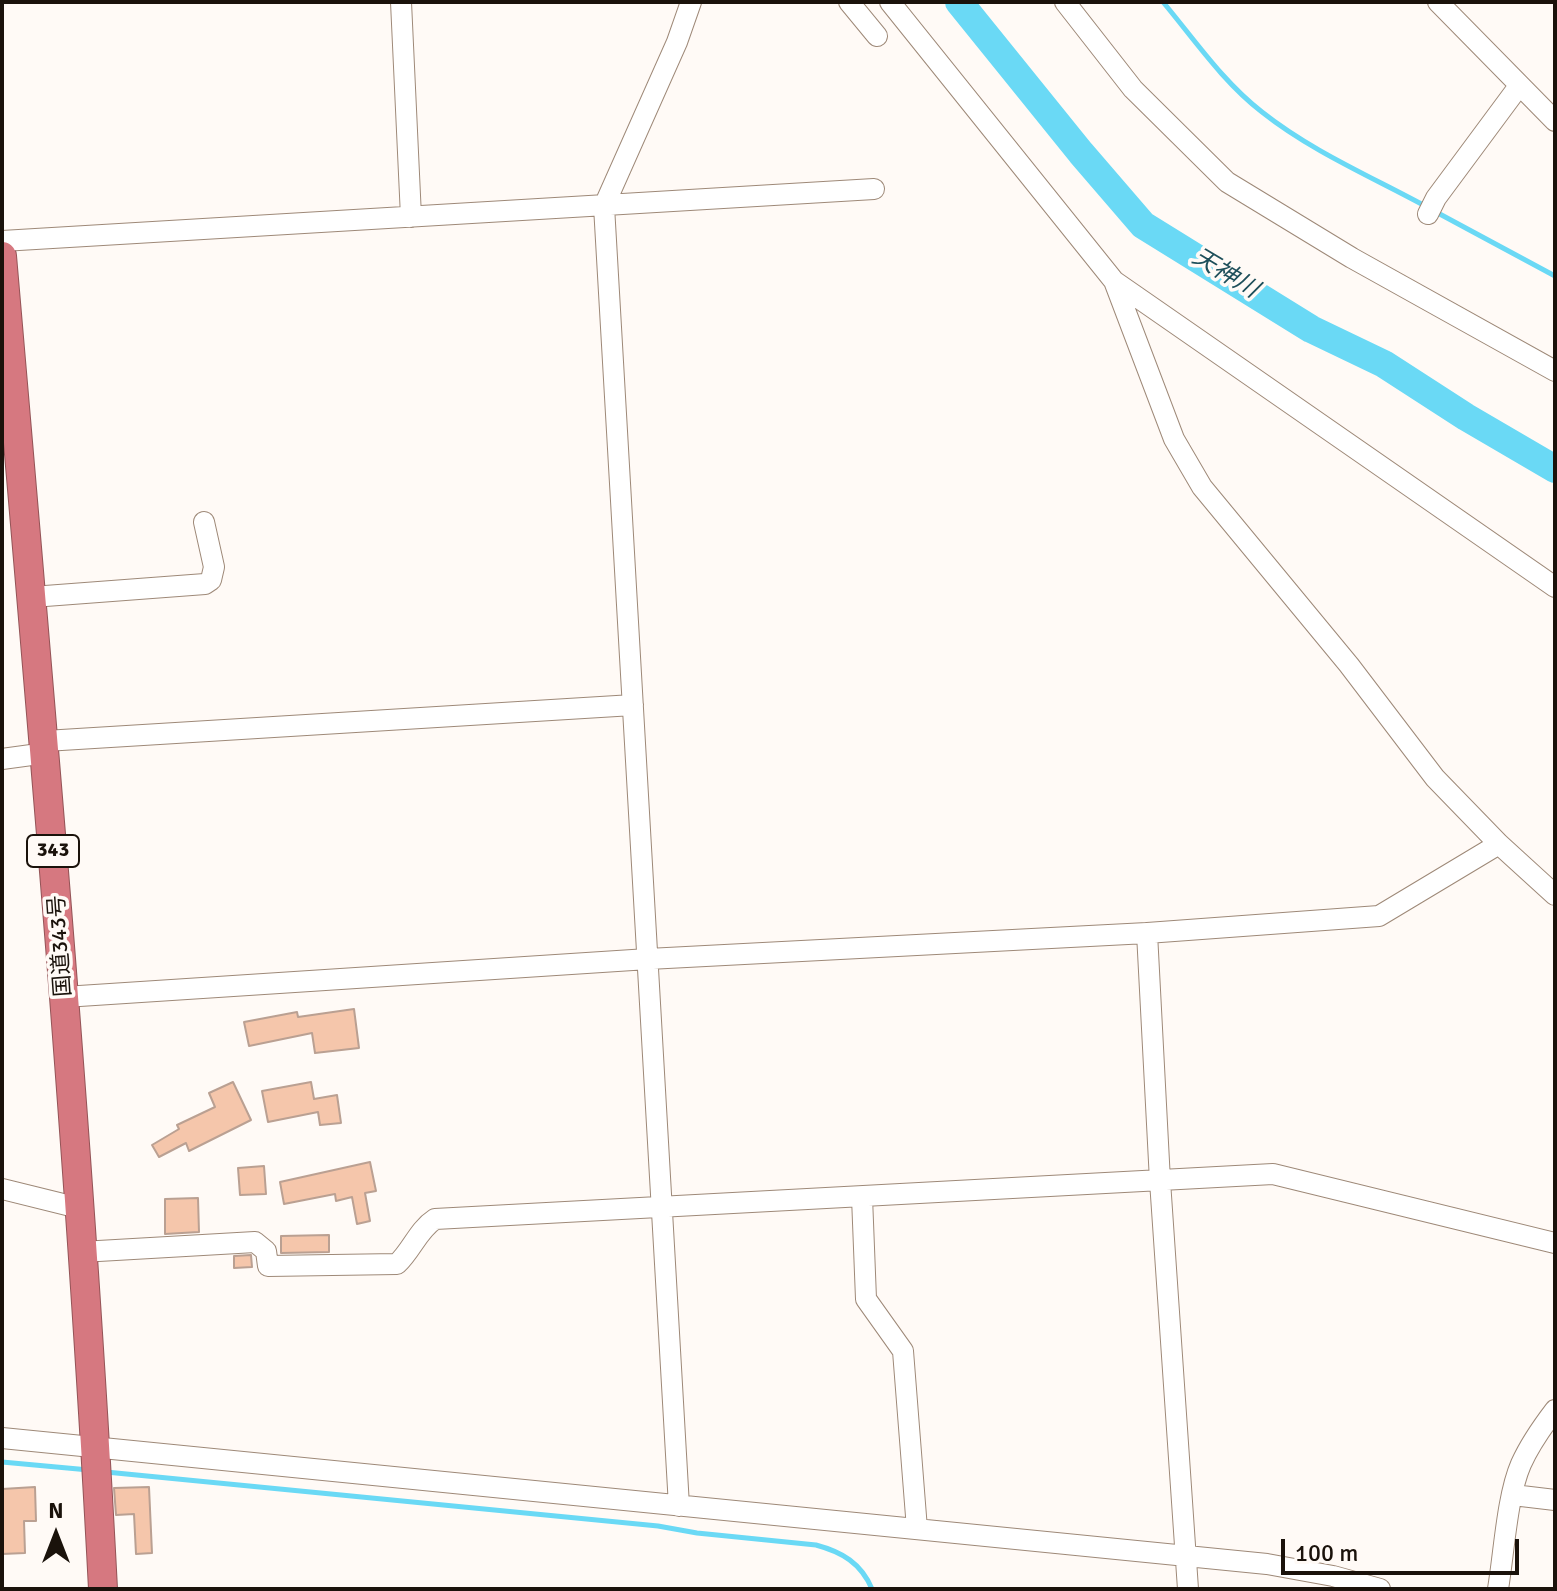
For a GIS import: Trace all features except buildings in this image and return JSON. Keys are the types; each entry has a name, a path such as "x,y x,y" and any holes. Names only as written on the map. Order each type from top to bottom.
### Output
{"highway":[{"name":"国道343号","path":"2,256 64,997 103,1589"}],"street":[{"path":"401,2 411,217"},
{"path":"679,1506 604,206 677,42 691,2"},
{"path":"849,2 877,36"},
{"path":"890,2 1114,281 1555,587"},
{"path":"1065,2 1133,89 1227,182 1352,258 1555,371"},
{"path":"1438,2 1555,121"},
{"path":"1428,214 1436,198 1519,86"},
{"path":"2,241 874,189"},
{"path":"1114,281 1174,439 1202,487 1349,665 1435,778 1499,844 1555,895"},
{"path":"32,597 205,584 211,580 214,567 204,522"},
{"path":"2,759 45,747 633,705"},
{"path":"64,997 648,959 1147,933 1379,916 1499,844"},
{"path":"1147,933 1160,1181 1188,1589"},
{"path":"81,1252 255,1242 266,1251 268,1266 397,1264 409,1253 424,1226 435,1219 1273,1174 1555,1243"},
{"path":"2,1189 79,1208"},
{"path":"862,1197 866,1299 903,1351 917,1529"},
{"path":"1498,1589 1520,1466 1555,1410"},
{"path":"2,1438 1267,1564 1333,1576 1380,1589"},
{"path":"1513,1495 1555,1500"}],"waterway":[{"name":"天神川","path":"959,2 1143,225 1311,329 1384,364 1555,469"},
{"path":"1163,2 1222,74 1262,112 1321,151 1427,207"},
{"path":"1436,212 1555,276"},
{"path":"2,1462 89,1470"},
{"path":"106,1472 658,1526 816,1545 850,1560 872,1589"}]}
